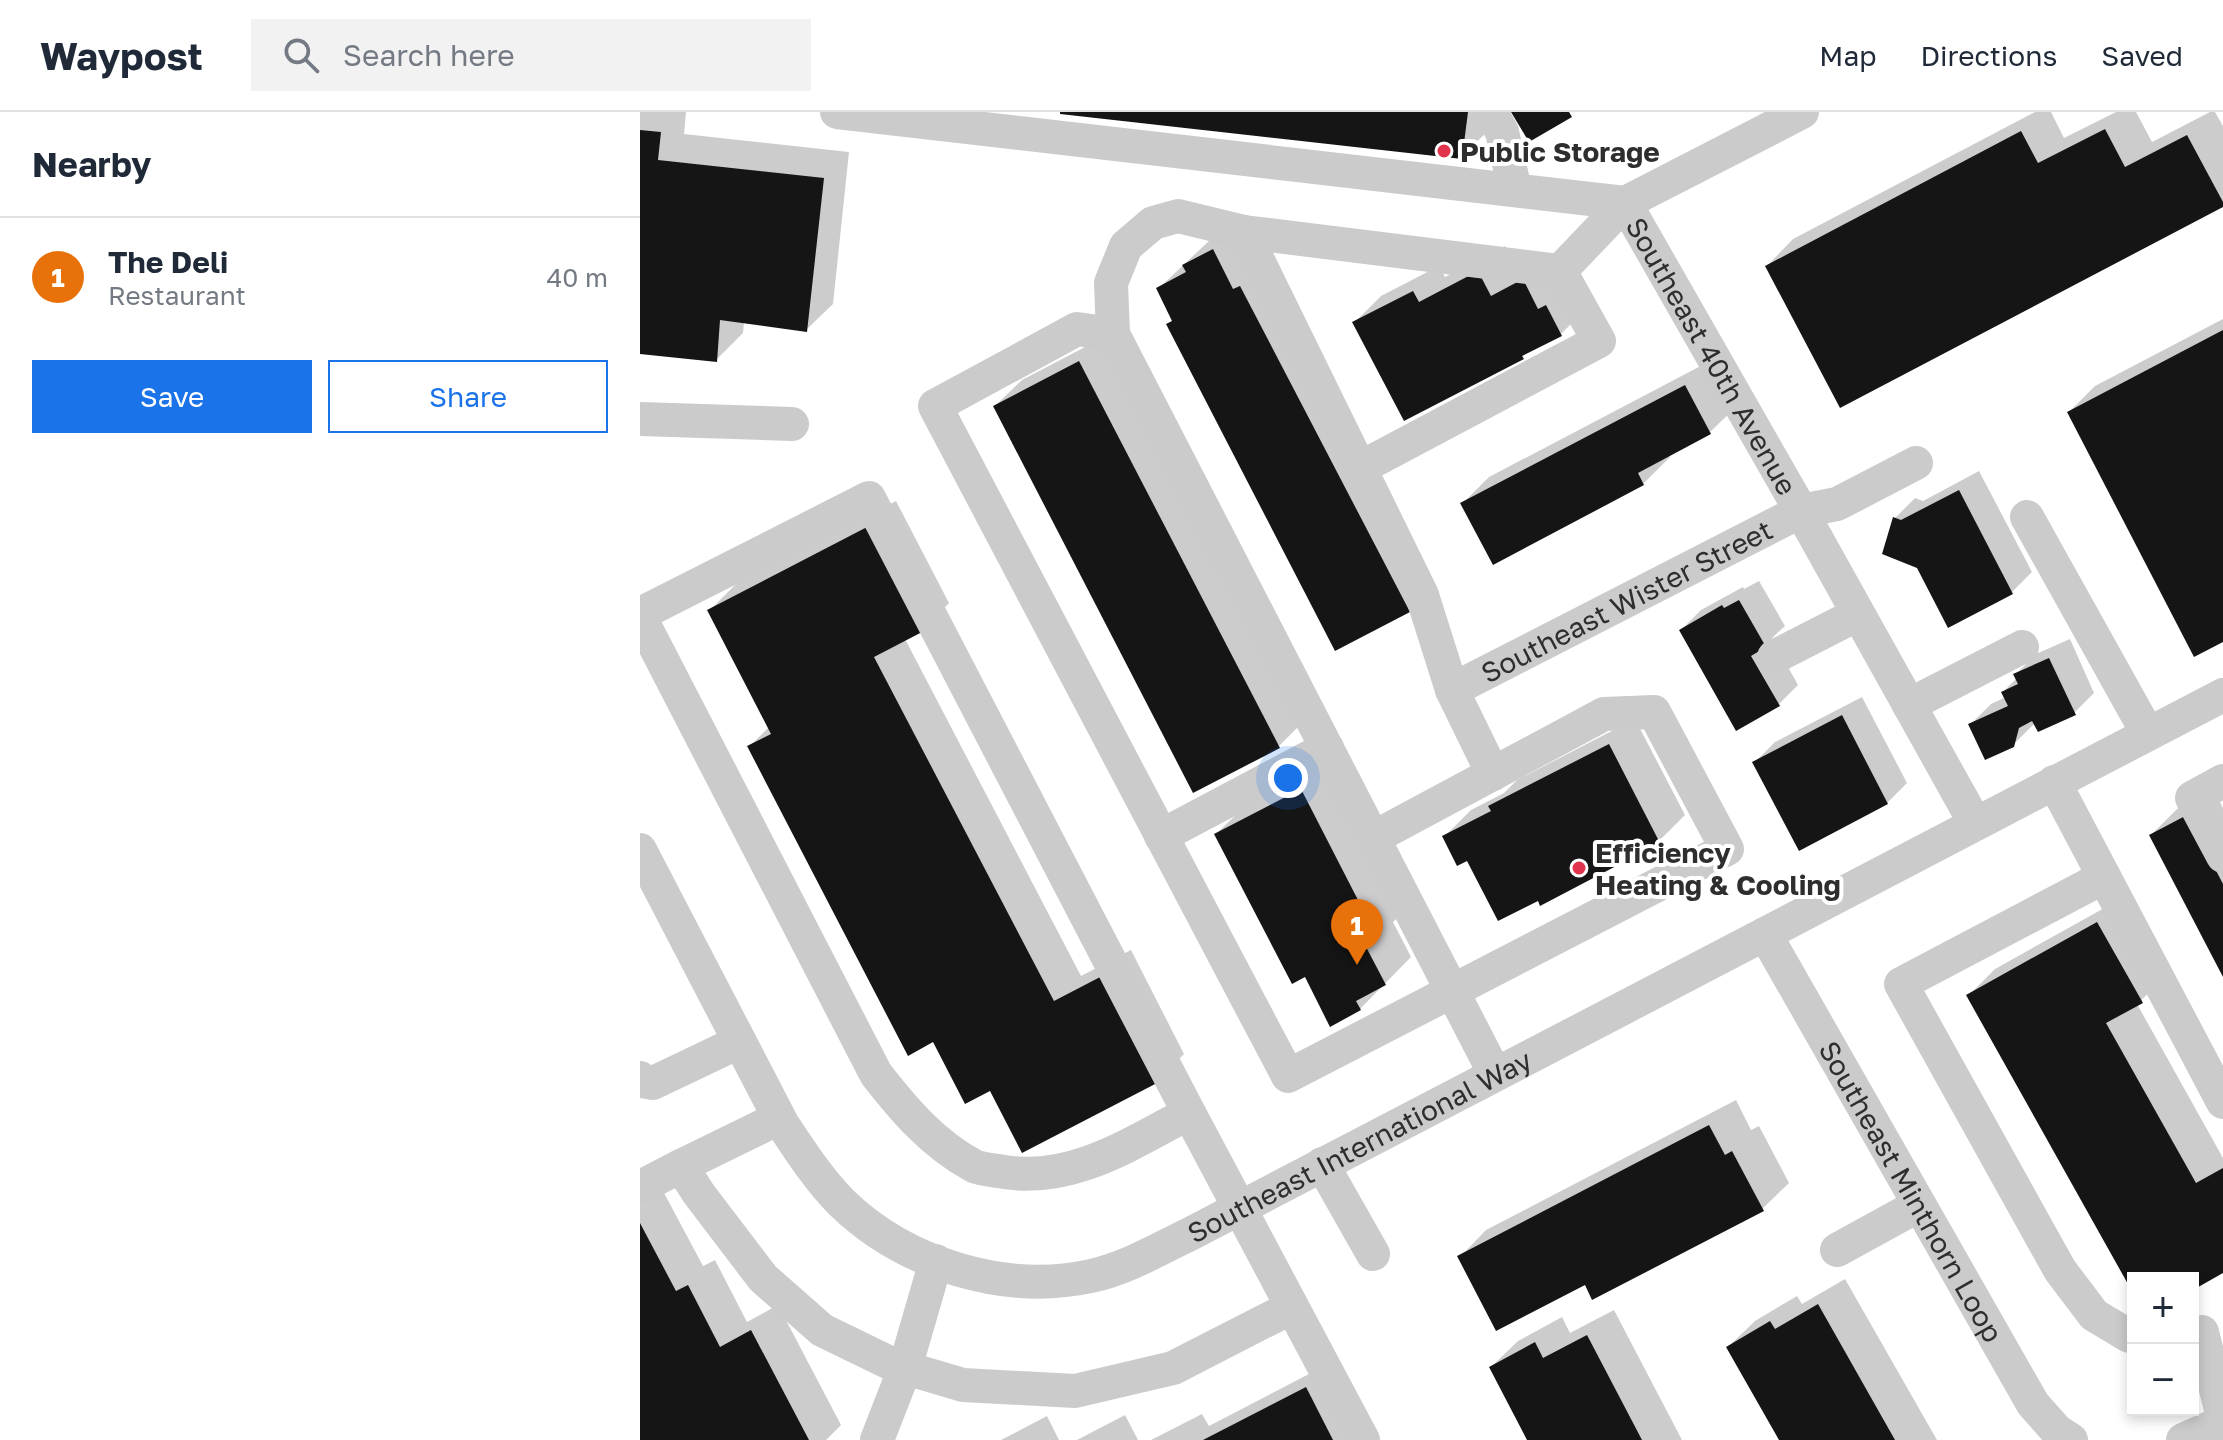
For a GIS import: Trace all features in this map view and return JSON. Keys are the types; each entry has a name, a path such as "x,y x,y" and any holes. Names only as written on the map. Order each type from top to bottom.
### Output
{"street":[{"name":"Southeast 40th Avenue","path":"837,112 1625,203 1975,823"},
{"path":"1491,112 1502,132 1515,190"},
{"path":"1560,271 1625,203 1802,112"},
{"path":"1495,1074 1113,334 1111,283 1126,246 1153,223 1178,216 1244,232 1560,271"},
{"path":"1244,232 1422,595 1452,690 1493,774"},
{"path":"1360,468 1599,341 1560,271"},
{"path":"1113,334 1077,329 935,406 1288,1076 1727,849 1654,712 1604,714 1373,838"},
{"path":"640,419 792,424"},
{"name":"Southeast Wister Street","path":"1452,690 1801,511 1837,504 1916,463"},
{"path":"1189,1113 1110,1155 1064,1170 1019,1174 977,1168 932,1138 876,1074 640,616 869,498 1239,1209 1363,1440"},
{"path":"2027,517 2148,734"},
{"path":"1774,657 1858,614"},
{"path":"1909,705 2022,647"},
{"name":"Southeast International Way","path":"641,854 779,1118 805,1159 841,1202 876,1231 936,1261 989,1278 1044,1282 1088,1277 1142,1258 2223,695"},
{"path":"1161,836 1327,748"},
{"path":"2223,781 2192,798 2223,856"},
{"path":"2054,782 2223,1102"},
{"path":"2104,877 1901,984 2060,1270 2094,1315 2127,1335"},
{"name":"Southeast Minthorn Loop","path":"1765,934 2033,1404 2057,1431 2071,1440"},
{"path":"640,1078 653,1083 739,1042"},
{"path":"640,1187 779,1118"},
{"path":"1322,1164 1373,1254"},
{"path":"681,1166 763,1278 822,1330 892,1364 963,1385 1075,1391 1173,1368 1292,1307"},
{"path":"1837,1250 1919,1205"},
{"path":"877,1440 905,1368 936,1261"},
{"path":"2183,1440 2223,1420 2206,1328"}],"building":[{"path":"1060,112 1468,112 1462,159"},
{"path":"1511,112 1569,112 1572,117 1529,142"},
{"path":"2105,129 2125,167 2187,135 2223,207 1840,408 1765,266 2021,131 2038,163"},
{"path":"640,130 661,132 658,160 824,178 807,332 720,320 717,362 640,354"},
{"path":"1213,249 1233,289 1240,286 1410,612 1335,651 1166,324 1172,321 1156,288 1186,272 1182,265"},
{"path":"1478,271 1491,296 1523,279 1538,309 1546,305 1562,336 1404,421 1352,322 1413,291 1419,302"},
{"path":"2223,330 2223,642 2194,657 2067,412"},
{"path":"1079,361 1280,748 1193,793 993,406"},
{"path":"1685,385 1711,434 1638,473 1644,485 1493,565 1460,503"},
{"path":"1959,490 2013,594 1948,628 1917,568 1882,554 1893,517 1901,520"},
{"path":"869,526 924,631 874,657 1054,1001 1104,975 1159,1082 1022,1153 990,1091 965,1104 933,1042 908,1056 747,746 771,734 707,610"},
{"path":"1739,600 1766,647 1751,656 1780,706 1736,731 1679,630 1722,605 1724,608"},
{"path":"2049,658 2076,715 2038,732 2032,721 2019,728 2014,747 1985,760 1968,724 2008,706 2001,692 2018,684 2013,674"},
{"path":"1842,715 1888,804 1799,851 1752,762"},
{"path":"1609,744 1660,843 1540,906 1538,901 1498,921 1467,861 1457,866 1442,836 1491,811 1488,806"},
{"path":"1301,789 1378,939 1365,945 1386,985 1356,1001 1361,1010 1330,1027 1305,977 1292,984 1214,834"},
{"path":"2187,815 2223,884 2223,977 2149,835"},
{"path":"2097,922 2143,1003 2106,1023 2196,1183 2223,1168 2223,1273 2199,1287 2199,1272 2127,1272 2127,1282 1966,995"},
{"path":"1709,1125 1725,1155 1732,1151 1764,1211 1592,1300 1585,1285 1496,1331 1457,1256"},
{"path":"640,1223 676,1291 688,1285 720,1347 751,1330 809,1440 640,1440"},
{"path":"1818,1304 1895,1440 1779,1440 1726,1347 1770,1321 1775,1329"},
{"path":"1587,1335 1642,1440 1527,1440 1489,1367 1535,1342 1543,1358"},
{"path":"1306,1387 1333,1440 1203,1440"}],"place":[{"name":"Public Storage","path":"1444,151"},
{"name":"Efficiency Heating & Cooling","path":"1579,868"},
{"name":"The Deli","path":"1357,965"}]}
